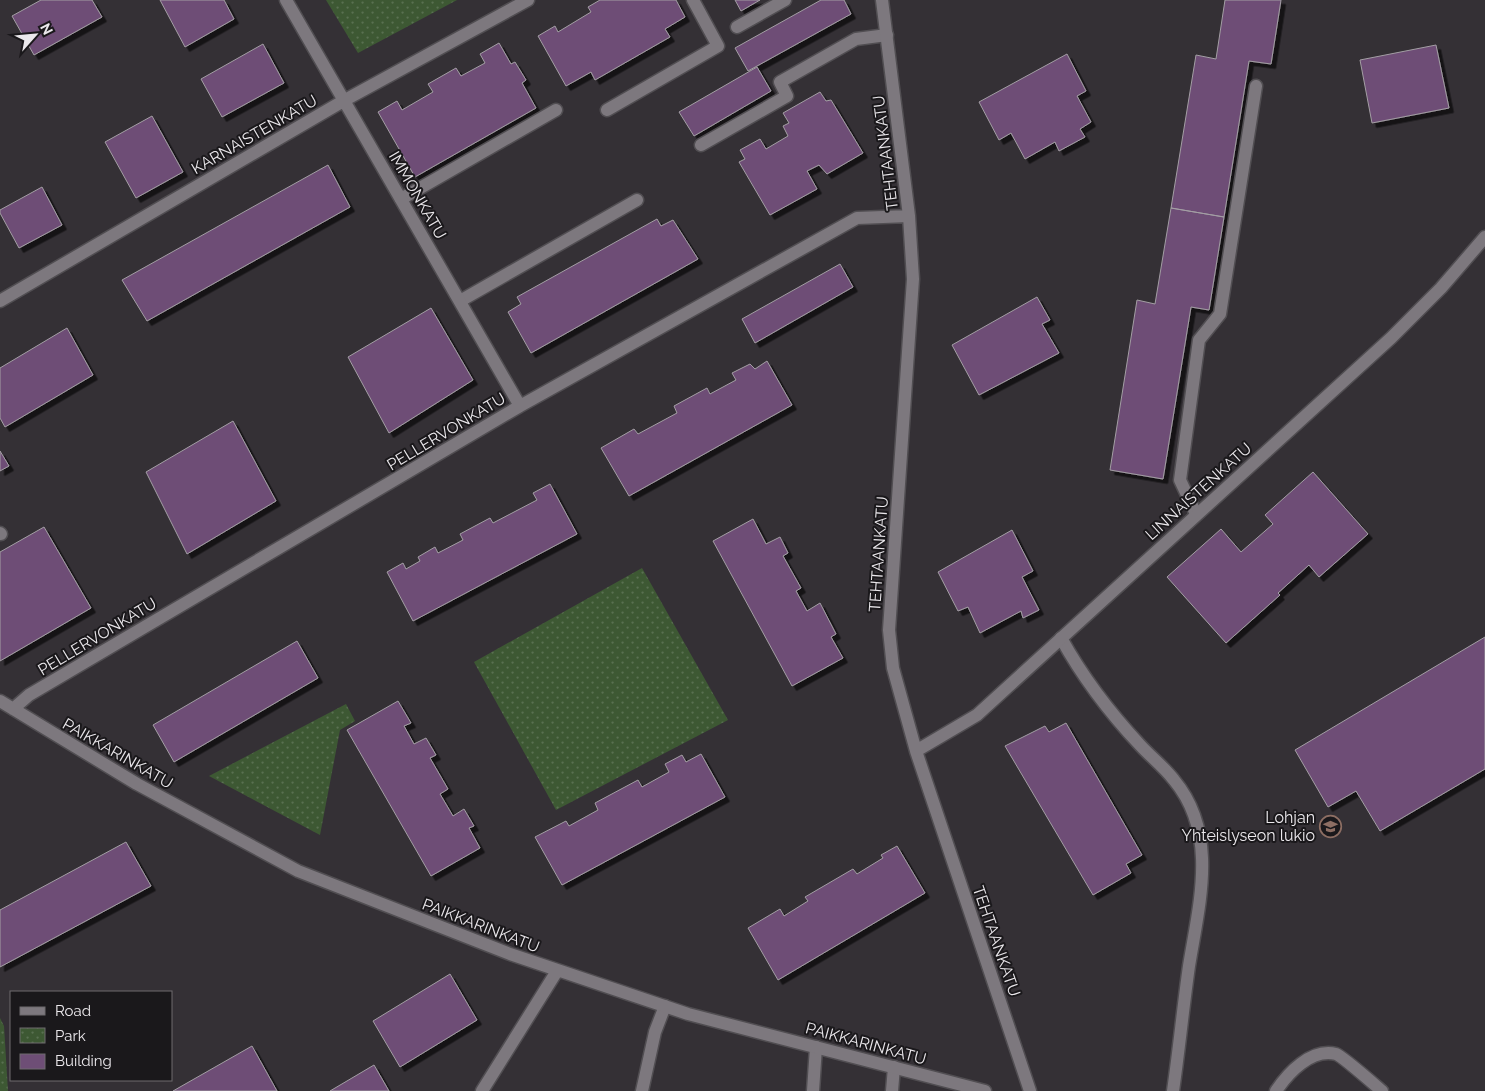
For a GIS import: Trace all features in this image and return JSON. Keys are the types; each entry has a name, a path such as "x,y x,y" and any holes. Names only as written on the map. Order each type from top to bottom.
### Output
{"street":[{"name":"IMMONKATU","path":"286,0 520,406"},
{"name":"KARNAISTENKATU","path":"0,301 345,100 528,0"},
{"path":"607,110 718,46 693,0"},
{"path":"737,27 785,0"},
{"name":"TEHTAANKATU","path":"882,0 909,216 912,279 889,630 893,668 916,751 1030,1091"},
{"path":"701,145 787,96 780,82 856,39 887,35"},
{"path":"1196,514 1180,480 1199,340 1220,314 1256,86"},
{"path":"401,199 556,110"},
{"path":"460,300 637,200"},
{"name":"PELLERVONKATU","path":"13,709 29,695 520,406 857,218 909,216"},
{"name":"LINNAISTENKATU","path":"916,751 977,714 1391,338 1441,288 1485,237"},
{"path":"1061,638 1069,654 1102,701 1139,744 1175,781 1195,814 1203,859 1202,894 1190,966 1174,1091"},
{"name":"PAIKKARINKATU","path":"0,701 137,784 298,871 510,954 688,1014 985,1091"},
{"path":"482,1091 557,971"},
{"path":"642,1091 655,1032 665,1006"},
{"path":"813,1091 816,1047"},
{"path":"1276,1091 1284,1079 1307,1059 1322,1054 1337,1054 1382,1091"},
{"path":"892,1091 894,1067"}],"green space":[{"path":"326,0 457,0 358,53"},
{"path":"642,568 728,720 556,810 474,662"},
{"path":"346,704 355,721 340,730 320,835 209,776"},
{"path":"0,1018 4,1026 8,1091 0,1091"}],"building":[{"path":"41,0 92,0 102,17 34,55 12,16"},
{"path":"160,0 224,0 234,19 185,47"},
{"path":"600,0 676,0 685,17 665,29 670,37 595,80 591,72 566,86 538,36 555,26 558,32 591,12 588,7"},
{"path":"735,0 760,0 741,11"},
{"path":"821,0 844,0 851,14 748,71 735,48"},
{"path":"1225,0 1281,0 1271,64 1249,61 1224,217 1171,208 1196,55 1216,59"},
{"path":"499,43 511,64 515,62 526,80 522,83 536,108 415,177 378,112 397,101 402,110 433,92 428,84 456,68 461,76 485,63 480,54"},
{"path":"263,44 284,83 222,117 201,79"},
{"path":"1436,45 1449,108 1372,123 1360,60"},
{"path":"1067,54 1086,91 1077,96 1091,122 1080,129 1085,137 1059,151 1055,142 1025,159 1011,133 999,140 979,102"},
{"path":"757,67 771,91 694,136 679,112"},
{"path":"820,92 826,101 831,100 863,153 827,174 819,165 807,171 817,189 770,215 739,162 745,159 740,150 760,139 766,149 788,136 783,126 789,123 783,113"},
{"path":"152,116 183,172 136,198 105,142"},
{"path":"328,165 350,207 147,321 122,280"},
{"path":"42,187 62,225 19,248 0,210"},
{"path":"1171,208 1224,217 1209,310 1191,307 1163,479 1110,470 1137,300 1155,304"},
{"path":"657,219 661,226 673,220 698,259 531,353 508,312 521,304 517,297"},
{"path":"840,264 853,287 755,343 742,319"},
{"path":"1037,297 1050,320 1042,324 1059,353 979,395 952,345"},
{"path":"431,308 473,380 389,433 348,357"},
{"path":"67,328 93,375 5,427 0,418 0,368"},
{"path":"767,361 792,405 629,496 601,448 634,429 638,434 677,413 674,406 707,388 710,394 736,380 732,373 750,364 755,369"},
{"path":"233,421 276,501 187,554 146,472"},
{"path":"0,451 9,466 0,471"},
{"path":"1313,472 1368,534 1319,577 1309,565 1278,593 1280,595 1226,643 1167,577 1221,529 1241,552 1273,524 1265,515"},
{"path":"550,484 577,534 413,621 387,572 403,563 406,569 420,561 418,557 435,547 438,553 463,540 460,534 490,518 493,523 537,500 533,493"},
{"path":"753,519 766,544 780,537 788,553 783,556 801,588 796,591 807,611 820,603 836,634 831,637 843,658 792,686 713,541"},
{"path":"44,527 91,608 0,661 0,552"},
{"path":"1012,530 1033,571 1022,577 1039,610 1023,618 1021,611 980,633 968,607 958,611 938,572"},
{"path":"1485,637 1485,769 1380,831 1356,791 1328,807 1295,750"},
{"path":"297,641 318,678 174,762 153,725"},
{"path":"398,701 411,723 404,726 414,744 426,738 436,755 430,758 448,789 440,794 453,816 464,809 474,826 469,828 480,848 431,876 347,730"},
{"path":"1066,723 1142,855 1126,864 1131,873 1093,895 1005,746 1045,726 1049,732"},
{"path":"701,754 725,797 562,885 535,837 566,821 569,826 598,810 595,803 638,780 642,787 669,772 665,764 682,755 686,762"},
{"path":"126,842 151,886 0,967 0,910"},
{"path":"897,846 925,893 778,980 748,928 780,909 784,916 808,901 805,897 853,869 857,874 883,858 881,855"},
{"path":"450,974 477,1020 400,1067 373,1021"},
{"path":"252,1046 277,1091 173,1091"},
{"path":"374,1065 389,1091 330,1091"}],"place":[{"name":"Lohjan Yhteislyseon lukio","path":"1331,826"}]}
